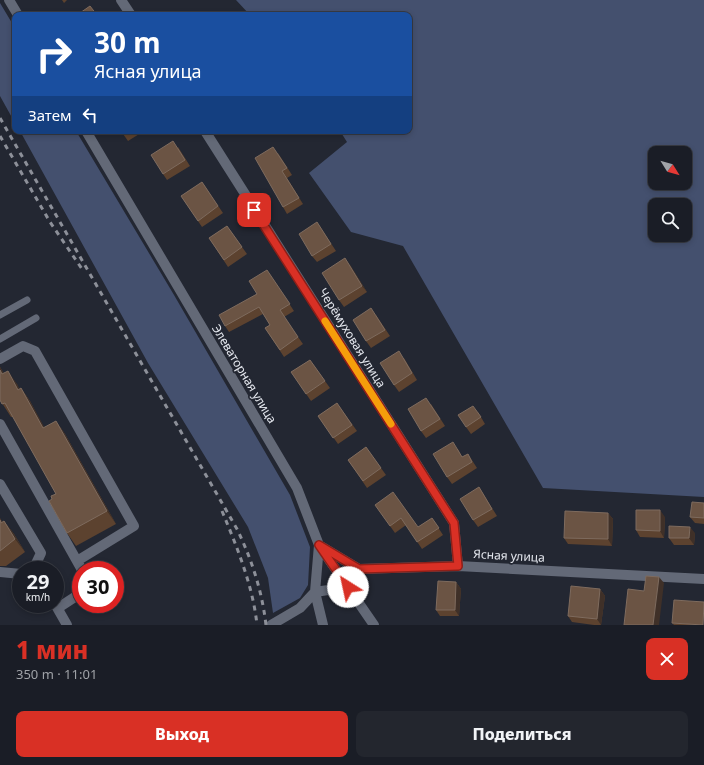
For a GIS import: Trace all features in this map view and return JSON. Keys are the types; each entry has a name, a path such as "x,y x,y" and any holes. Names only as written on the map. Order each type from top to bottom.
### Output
{"street":[{"path":"9,0 16,12"},
{"path":"122,0 129,12"},
{"name":"Элеваторная улица","path":"88,134 297,488 319,545 315,592 323,625"},
{"name":"Черёмуховая улица","path":"207,134 454,523 458,566"},
{"path":"0,359 22,346 35,351 134,526 76,561 0,424"},
{"path":"0,484 41,553 37,561"},
{"path":"319,545 374,625"},
{"name":"Ясная улица","path":"319,545 359,569 458,566 704,579"},
{"path":"0,572 12,573"},
{"path":"271,625 300,608 315,592 348,587"},
{"path":"60,613 67,625"}],"lane":[{"path":"0,315 27,300"},
{"path":"0,339 36,318"}],"shaded area":[{"path":"236,0 704,0 704,497 543,488 403,246 351,232 309,173 347,142 342,134 412,134 412,12 247,12"},
{"path":"0,3 12,23 12,118 0,96"},
{"path":"22,134 78,134 174,295 290,495 310,547 308,585 300,598 273,613 268,578 248,527 148,363"}],"building":[{"path":"90,6 95,12 81,12"},
{"path":"173,141 185,160 163,174 151,155"},
{"path":"273,147 287,168 282,171 299,198 283,207 255,158"},
{"path":"202,182 218,206 198,221 181,196"},
{"path":"317,222 331,244 312,256 299,234"},
{"path":"227,226 242,247 224,260 209,238"},
{"path":"345,258 362,286 339,300 322,273"},
{"path":"267,270 290,304 280,310 298,337 280,350 265,328 270,325 259,307 225,326 219,315 257,294 249,281"},
{"path":"371,308 385,330 366,341 353,320"},
{"path":"399,351 412,373 394,385 380,363"},
{"path":"310,360 325,381 306,394 291,372"},
{"path":"0,370 2,374 8,371 18,390 21,388 43,428 56,421 107,511 67,533 49,501 52,499 51,496 56,494 5,403 2,404 0,400"},
{"path":"426,398 440,419 421,431 408,409"},
{"path":"337,403 352,425 333,438 318,416"},
{"path":"473,406 481,417 466,427 458,415"},
{"path":"453,442 462,457 468,454 472,462 447,477 433,454"},
{"path":"366,447 381,468 363,481 348,460"},
{"path":"479,487 492,509 473,520 460,499"},
{"path":"393,492 418,527 432,518 439,528 417,542 401,518 390,526 375,505"},
{"path":"692,502 704,503 704,518 690,517"},
{"path":"636,510 660,510 660,531 636,530"},
{"path":"565,511 608,513 608,539 564,538"},
{"path":"0,520 1,523 4,521 15,539 0,551"},
{"path":"669,526 690,527 689,538 669,538"},
{"path":"646,576 659,577 653,625 624,625 628,589 644,591"},
{"path":"438,581 456,582 455,610 436,610"},
{"path":"571,586 600,589 597,619 568,616"},
{"path":"674,600 704,602 703,625 672,623"}],"railway":[{"path":"0,118 237,529 256,576 266,625"},
{"path":"0,136 50,222 82,269"},
{"path":"222,511 239,553 248,581 257,625"}],"slow traffic":[{"path":"325,321 391,424"}],"route":[{"path":"254,210 454,523 458,566 359,569 319,545 348,587"}]}
